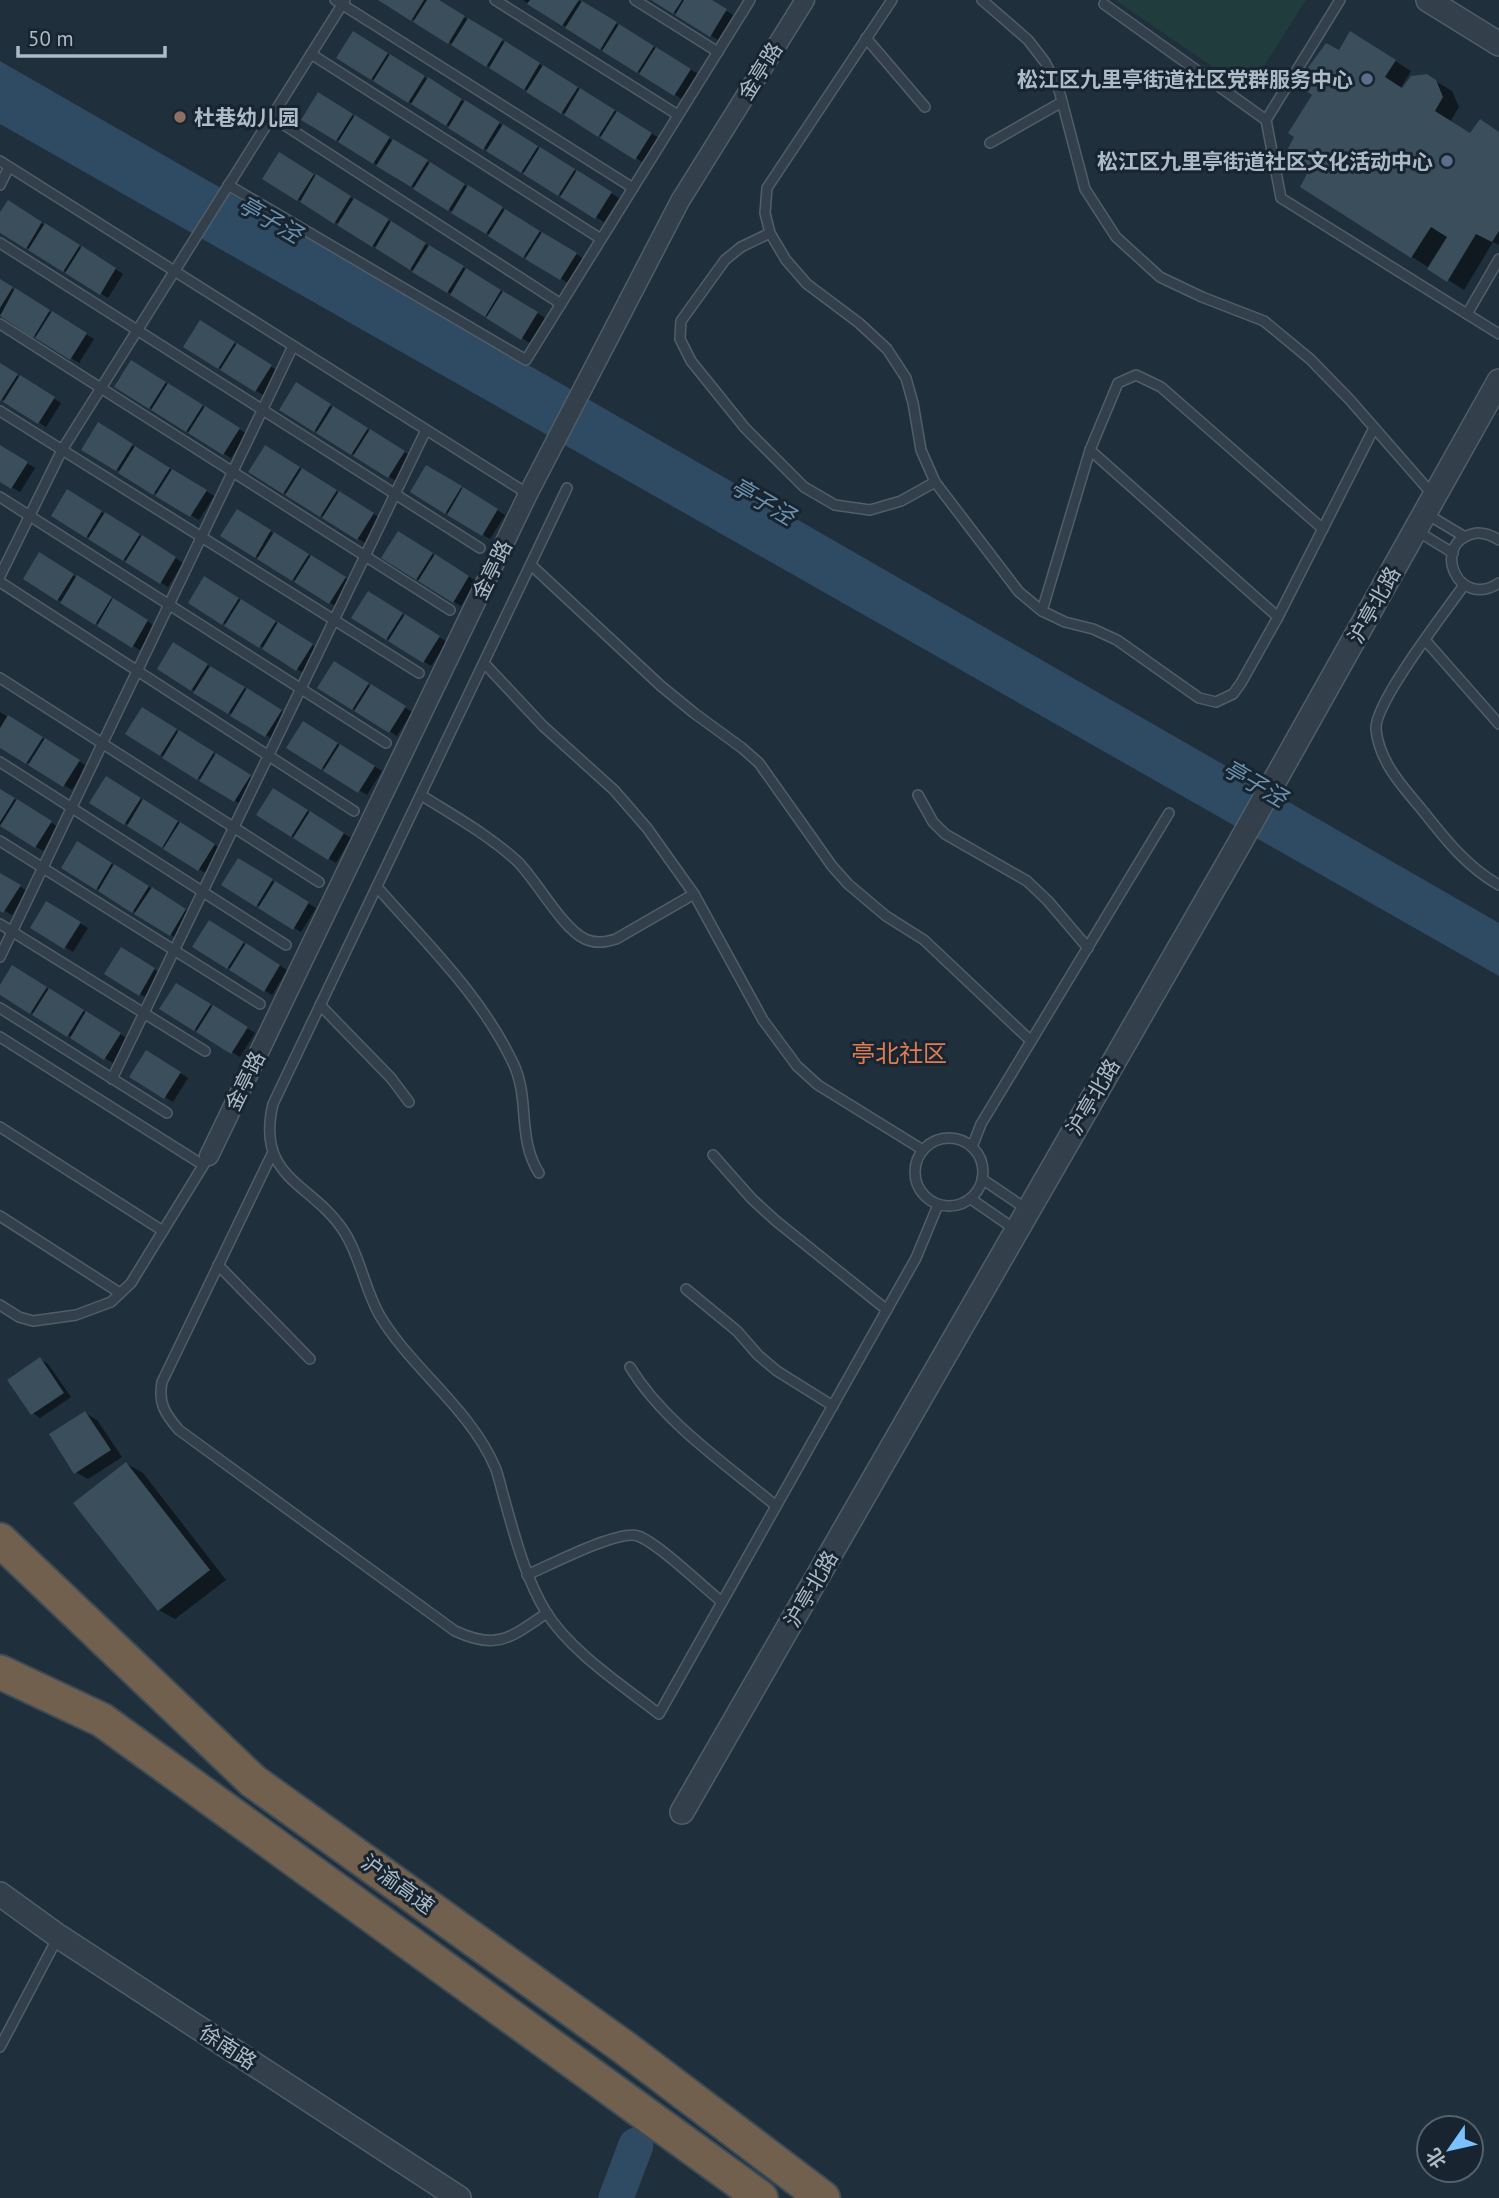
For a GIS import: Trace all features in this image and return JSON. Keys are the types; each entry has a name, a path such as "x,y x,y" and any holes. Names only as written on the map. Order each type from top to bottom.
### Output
{"highway":[{"name":"沪渝高速","path":"0,1540 253,1781 625,2048 823,2198"},
{"name":"沪渝高速","path":"0,1672 102,1720 761,2198"},
{"path":"701,2104 833,2198"}],"street":[{"name":"金亭路","path":"206,1161 528,494 581,391 680,201 805,0"},
{"path":"1428,0 1499,44"},
{"name":"沪亭北路","path":"682,1812 1238,846 1425,513 1488,410 1499,381"},
{"name":"徐南路","path":"0,1894 58,1936 459,2198"}],"lane":[{"path":"495,0 678,115"},
{"path":"635,0 718,52"},
{"path":"229,184 526,359 750,0"},
{"path":"892,0 767,188 765,213 770,233 786,260 807,284 859,323 887,349 906,377 914,403 921,450 935,482 952,508 1019,592 1042,611 1117,640 1199,698 1216,702 1233,694 1241,683 1278,617 1374,428"},
{"path":"982,0 1028,40 1045,62 1059,90 1085,189 1116,237 1160,277 1264,321 1310,359 1374,428 1453,554 1453,571 1464,585 1482,590 1499,583"},
{"path":"1340,0 1266,120 1281,198 1499,334"},
{"path":"0,576 62,450 272,117 341,2 633,188"},
{"path":"1104,4 1266,120"},
{"path":"866,38 925,107"},
{"path":"311,54 601,239"},
{"path":"990,144 1062,102"},
{"path":"272,117 561,303"},
{"path":"0,185 4,164 528,494"},
{"path":"770,233 741,247 725,260 681,321 680,339 691,362 764,448 803,486 835,505 870,510 901,500 935,482"},
{"path":"0,243 480,548"},
{"path":"1466,314 1499,259"},
{"path":"0,324 450,610"},
{"path":"0,957 293,346"},
{"path":"1042,611 1090,450 1118,383 1136,375 1161,387 1323,529"},
{"path":"0,411 419,673"},
{"path":"112,1079 426,430"},
{"path":"1090,450 1278,617"},
{"path":"568,488 273,1104 267,1127 272,1154 287,1175 344,1233 381,1317 466,1420 485,1448 496,1469 527,1575 547,1613 571,1643 659,1714 916,1258 938,1205"},
{"path":"0,497 386,743"},
{"path":"1425,513 1465,537"},
{"path":"1453,554 1465,537 1477,533 1497,535"},
{"path":"531,565 661,686 742,747 759,764 832,866 848,884 887,916 924,940 1031,1041"},
{"path":"0,582 354,811"},
{"path":"1464,585 1424,640 1380,709 1376,727 1382,752 1393,774 1453,848 1475,870 1499,885"},
{"path":"1424,640 1499,724"},
{"path":"484,663 543,726 614,790 647,828 694,894 763,1020 797,1066 818,1085 923,1150"},
{"path":"0,678 319,882"},
{"path":"0,762 286,945"},
{"path":"421,795 497,842 521,865 568,924 584,938 602,943 617,939 694,894"},
{"path":"918,795 933,822 945,834 1027,881 1088,948"},
{"path":"972,1147 981,1124 1169,813"},
{"path":"0,841 260,1004"},
{"path":"377,887 461,983 492,1025 515,1068 524,1107 525,1143 538,1173"},
{"path":"0,924 205,1051"},
{"path":"320,1005 391,1078 409,1102"},
{"path":"0,1008 167,1113"},
{"path":"0,1037 206,1161 131,1283 111,1302 76,1315 33,1321 19,1317 0,1305"},
{"path":"0,1127 163,1231"},
{"path":"952,1138 972,1147 983,1167 979,1190 971,1199 950,1207 938,1205 928,1199 916,1181 915,1170 923,1150 931,1143 952,1138"},
{"path":"272,1154 162,1382 159,1398 166,1415 179,1430 455,1631 475,1640 494,1642 516,1634 547,1613"},
{"path":"713,1155 760,1206 887,1310"},
{"path":"982,1179 1028,1210"},
{"path":"971,1199 1016,1230"},
{"path":"0,1216 121,1293"},
{"path":"218,1265 310,1359"},
{"path":"686,1289 737,1331 758,1355 777,1371 833,1406"},
{"path":"630,1367 645,1392 666,1414 776,1506"},
{"path":"527,1575 615,1537 636,1535 722,1602"},
{"path":"0,2047 58,1936"}],"green space":[{"path":"1115,0 1306,0 1248,91"}],"water":[{"name":"亭子泾","path":"0,61 1499,923 1499,976 0,124"}],"building":[{"path":"378,0 424,0 411,21"},
{"path":"427,0 439,0 465,16 448,44 413,22"},
{"path":"530,0 579,0 562,26 527,4"},
{"path":"651,0 682,0 673,14"},
{"path":"684,0 712,0 727,9 710,37 675,15"},
{"path":"582,1 617,22 600,50 565,28"},
{"path":"468,18 503,39 486,67 451,45"},
{"path":"619,24 654,46 637,73 602,51"},
{"path":"353,31 388,53 371,80 336,58"},
{"path":"1350,31 1396,60 1385,77 1402,88 1411,76 1427,74 1436,80 1443,97 1435,111 1470,133 1480,119 1499,132 1499,231 1492,242 1476,234 1447,282 1427,269 1447,237 1431,227 1411,258 1300,187 1308,172 1284,156 1294,137 1288,133 1312,95 1296,84 1326,43 1339,50"},
{"path":"505,41 540,63 524,90 489,68"},
{"path":"656,47 691,69 674,96 639,74"},
{"path":"390,54 425,76 408,103 373,81"},
{"path":"543,65 578,87 561,114 526,92"},
{"path":"428,77 462,99 446,126 411,104"},
{"path":"580,88 615,110 598,137 564,115"},
{"path":"318,92 353,114 336,141 301,120"},
{"path":"465,100 500,122 483,150 448,128"},
{"path":"617,111 652,133 635,160 600,138"},
{"path":"355,115 390,137 373,164 338,142"},
{"path":"503,124 538,146 521,173 486,151"},
{"path":"393,139 428,160 411,187 376,166"},
{"path":"540,147 575,169 558,196 523,174"},
{"path":"279,152 314,174 297,201 262,179"},
{"path":"430,162 465,184 448,211 413,189"},
{"path":"577,170 612,192 595,219 560,197"},
{"path":"316,174 351,196 334,224 300,202"},
{"path":"468,185 503,207 486,234 451,213"},
{"path":"354,198 389,219 372,247 337,225"},
{"path":"8,200 42,222 26,249 0,233 0,212"},
{"path":"505,209 540,231 523,258 488,236"},
{"path":"391,221 426,243 410,270 375,248"},
{"path":"45,223 80,245 63,272 28,250"},
{"path":"542,232 577,253 560,280 525,259"},
{"path":"429,245 464,266 447,293 412,272"},
{"path":"82,246 116,268 100,295 65,273"},
{"path":"466,268 501,290 485,317 450,295"},
{"path":"0,279 13,287 0,308"},
{"path":"15,288 50,310 33,338 0,316"},
{"path":"503,291 538,312 521,340 486,318"},
{"path":"52,311 87,333 70,360 35,338"},
{"path":"200,320 235,342 218,369 183,347"},
{"path":"237,343 272,365 255,392 220,370"},
{"path":"131,360 166,382 149,409 114,387"},
{"path":"0,363 18,374 0,402"},
{"path":"20,375 55,397 38,424 3,402"},
{"path":"296,382 331,404 314,432 279,410"},
{"path":"168,383 203,405 186,432 151,410"},
{"path":"205,406 240,428 223,455 188,433"},
{"path":"333,406 368,428 351,455 316,433"},
{"path":"98,422 133,444 116,471 81,450"},
{"path":"370,429 405,451 388,478 353,456"},
{"path":"0,445 28,462 11,489 0,482"},
{"path":"265,445 300,467 283,494 248,472"},
{"path":"135,446 170,468 153,495 118,473"},
{"path":"426,465 462,486 445,514 410,492"},
{"path":"302,468 337,490 320,517 285,495"},
{"path":"172,469 207,490 190,517 155,496"},
{"path":"463,487 498,509 482,536 447,515"},
{"path":"67,489 102,511 86,538 51,516"},
{"path":"339,491 374,513 357,540 322,518"},
{"path":"237,509 271,530 255,558 220,536"},
{"path":"105,512 140,534 123,561 88,539"},
{"path":"398,531 433,553 416,580 381,558"},
{"path":"274,532 309,554 292,581 257,559"},
{"path":"142,535 176,557 160,584 125,562"},
{"path":"39,552 74,574 57,601 23,579"},
{"path":"435,554 469,576 453,603 418,581"},
{"path":"311,555 346,577 329,604 294,582"},
{"path":"77,575 112,597 95,625 60,603"},
{"path":"204,576 239,598 222,625 188,603"},
{"path":"368,591 403,613 386,640 351,618"},
{"path":"113,598 148,620 132,648 97,626"},
{"path":"241,599 276,621 259,648 224,626"},
{"path":"405,614 440,636 423,663 388,641"},
{"path":"278,622 313,644 296,671 262,649"},
{"path":"173,642 208,664 191,691 157,669"},
{"path":"334,661 369,683 352,710 317,688"},
{"path":"210,666 245,687 228,714 193,693"},
{"path":"371,684 406,706 389,733 354,711"},
{"path":"247,688 282,710 265,737 230,716"},
{"path":"142,707 177,729 160,756 125,734"},
{"path":"8,715 43,737 26,764 0,748 0,728"},
{"path":"303,721 338,743 321,770 286,748"},
{"path":"179,730 214,752 197,780 162,758"},
{"path":"45,738 80,760 63,787 28,765"},
{"path":"340,744 375,766 358,793 323,771"},
{"path":"216,753 251,775 234,802 199,781"},
{"path":"106,776 141,798 124,825 89,803"},
{"path":"273,788 308,810 291,837 256,815"},
{"path":"0,789 15,798 0,822"},
{"path":"17,799 52,821 35,848 0,826"},
{"path":"143,799 178,821 162,848 127,826"},
{"path":"310,811 344,833 328,860 293,838"},
{"path":"180,822 215,844 198,871 163,849"},
{"path":"77,841 112,863 96,890 61,868"},
{"path":"238,858 273,879 256,907 221,885"},
{"path":"114,864 149,886 132,913 98,891"},
{"path":"0,873 21,885 3,913 0,911"},
{"path":"275,881 309,902 293,930 258,908"},
{"path":"152,887 186,909 170,936 134,914"},
{"path":"46,901 81,922 64,949 30,928"},
{"path":"209,920 244,942 227,969 192,947"},
{"path":"246,943 280,965 264,992 229,970"},
{"path":"121,947 155,968 139,996 104,974"},
{"path":"12,965 47,987 30,1014 0,995 0,985"},
{"path":"176,983 211,1004 194,1031 159,1009"},
{"path":"49,988 84,1010 67,1037 32,1015"},
{"path":"213,1005 248,1027 231,1054 196,1032"},
{"path":"86,1011 121,1033 104,1060 70,1038"},
{"path":"146,1050 181,1072 164,1099 129,1077"},
{"path":"40,1357 64,1393 31,1415 7,1380"},
{"path":"85,1411 111,1450 74,1474 49,1434"},
{"path":"126,1462 210,1570 158,1611 73,1503"}],"waterway":[{"path":"616,2198 636,2145"}],"place":[{"name":"松江区九里亭街道社区党群服务中心","path":"1367,79"},
{"name":"杜巷幼儿园","path":"180,117"},
{"name":"松江区九里亭街道社区文化活动中心","path":"1447,161"}],"district":[{"name":"亭北社区","path":"899,1053"}]}
